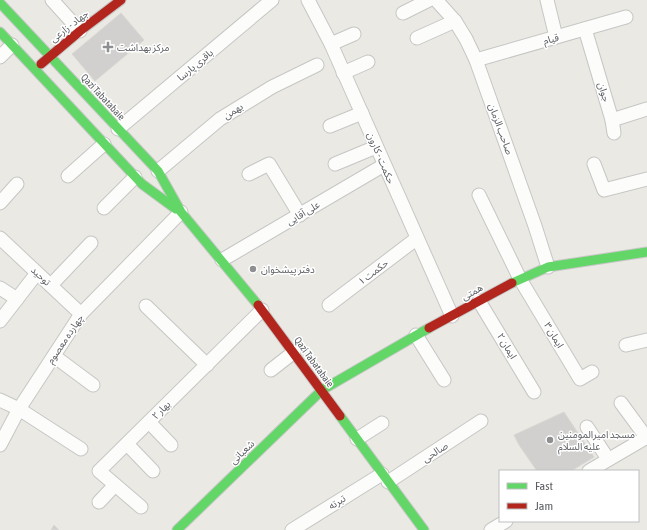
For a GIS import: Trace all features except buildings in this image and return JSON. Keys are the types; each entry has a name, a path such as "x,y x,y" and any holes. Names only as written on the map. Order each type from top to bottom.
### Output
{"street":[{"path":"52,0 80,31"},
{"name":"جهاد - زارعی","path":"35,70 80,31 121,0"},
{"name":"حکمت - کارون","path":"308,0 331,44 416,239 452,316"},
{"path":"403,13 429,0"},
{"name":"صاحب الزمان","path":"436,0 455,21 476,60 535,226 548,268"},
{"path":"547,0 556,37"},
{"name":"باقری پارسا","path":"118,129 264,2"},
{"name":"Qazi Tabatabaie","path":"0,3 158,171 181,212 262,310 424,530"},
{"name":"قیام","path":"476,60 626,17"},
{"path":"416,38 455,21"},
{"name":"جوان","path":"585,29 612,120 614,133"},
{"name":"Qazi Tabatabaie","path":"0,32 142,184 181,212"},
{"path":"331,44 354,34"},
{"path":"0,57 12,46"},
{"path":"343,73 368,62"},
{"name":"بهمن","path":"158,171 220,120 272,87 317,65"},
{"path":"612,120 647,109"},
{"path":"330,126 362,113"},
{"path":"68,176 104,144"},
{"path":"336,164 376,147"},
{"path":"249,174 269,164 300,215"},
{"path":"594,164 604,190 647,179"},
{"name":"علی آقایی","path":"222,260 384,165"},
{"path":"104,208 135,177"},
{"path":"0,203 17,184"},
{"path":"479,195 520,279"},
{"name":"چهارده معصوم","path":"0,445 19,409 81,314 181,212"},
{"name":"توحید","path":"0,238 81,314"},
{"name":"حکمت ۱","path":"329,305 416,239"},
{"path":"51,285 91,243"},
{"name":"همتی","path":"322,390 416,335 520,279 548,268 647,252"},
{"path":"0,321 37,273"},
{"name":"ایمان ۳","path":"520,279 580,379 592,372"},
{"path":"0,288 17,299"},
{"name":"ایمان ۲","path":"479,301 534,392"},
{"path":"146,306 207,365"},
{"name":"بهار ۲","path":"141,508 99,471 262,310"},
{"path":"416,335 444,380"},
{"path":"626,345 647,340"},
{"path":"271,370 294,352"},
{"path":"54,356 93,385"},
{"name":"شعبانی","path":"177,530 322,390"},
{"path":"0,400 19,409 81,449"},
{"path":"591,470 646,437 621,403"},
{"name":"صالحی","path":"385,478 481,421"},
{"path":"149,422 171,445"},
{"path":"357,439 382,423"},
{"path":"587,426 608,459"},
{"path":"127,444 153,470"},
{"name":"تبرته","path":"292,530 385,478"},
{"path":"99,502 115,485"}],"traffic: fast":[{"path":"0,3 158,171 181,212 258,305"},
{"path":"0,32 142,184 176,209"},
{"path":"512,283 548,267 647,252"},
{"path":"177,530 322,390 429,328"},
{"path":"340,416 424,530"}],"traffic: jam":[{"path":"41,64 80,31 121,0"},
{"path":"429,328 512,283"},
{"path":"258,305 340,416"}],"place":[{"name":"مرکز بهداشت","path":"108,47"},
{"name":"دفتر پیشخوان","path":"253,269"},
{"name":"مسجد امیرالمومنین علیه السلام","path":"550,440"}]}
